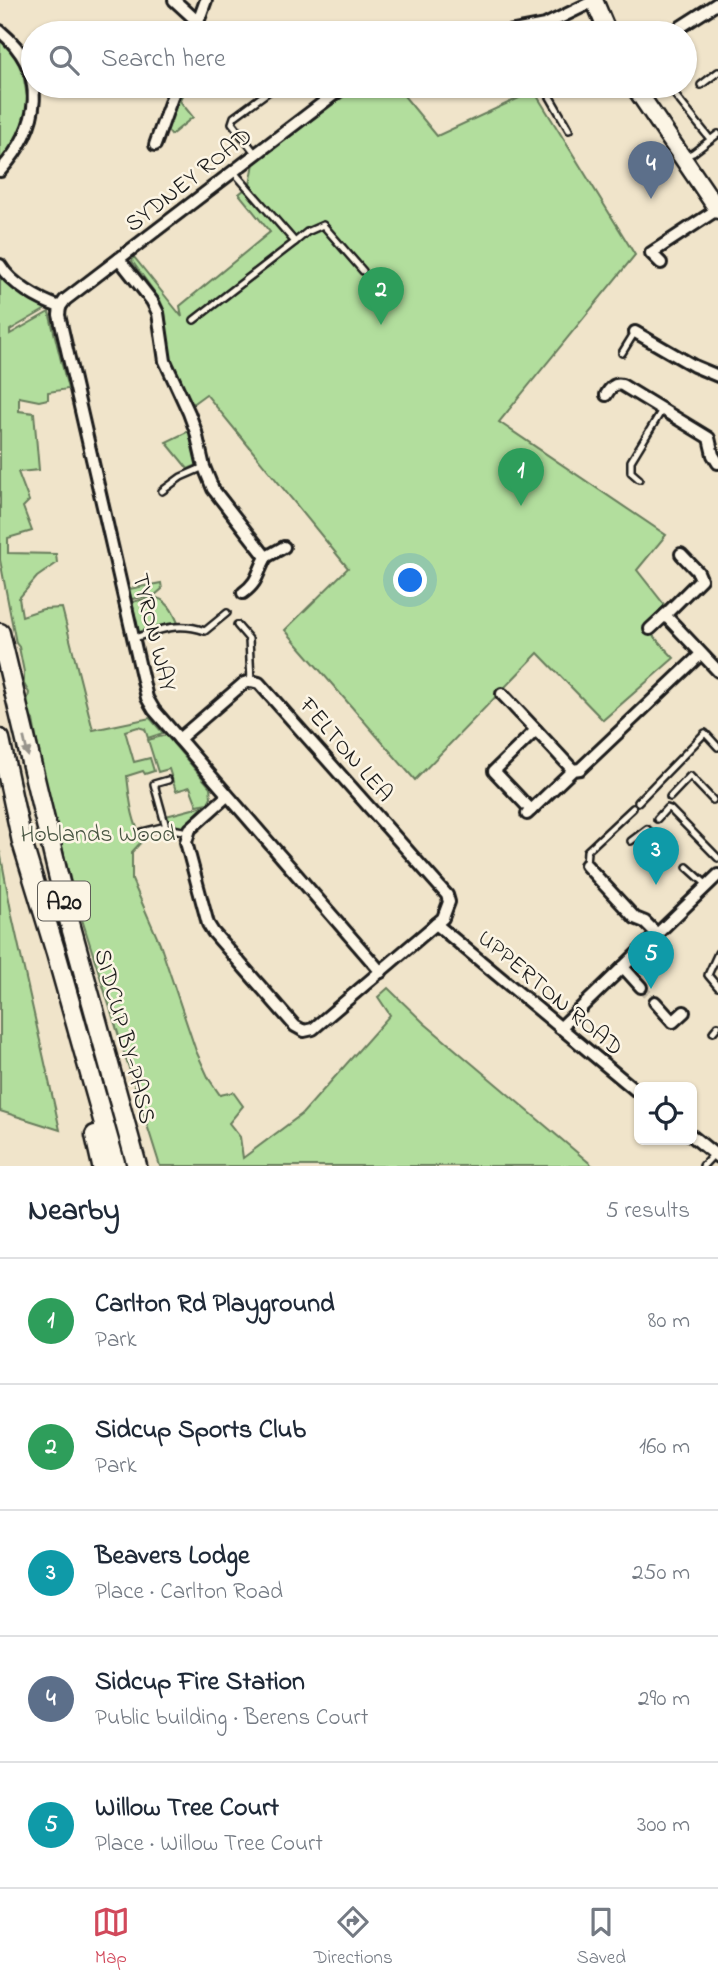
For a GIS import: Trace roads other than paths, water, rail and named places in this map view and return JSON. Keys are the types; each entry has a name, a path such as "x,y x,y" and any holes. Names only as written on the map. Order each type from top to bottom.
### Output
{"highway":[{"name":"SIDCUP BY-PASS","path":"0,633 68,916 137,1166"},
{"name":"SIDCUP BY-PASS","path":"0,739 22,842 116,1166"},
{"name":"A20","path":"68,916 97,998 149,1166"},
{"name":"A20","path":"56,953 102,1166"}],"main road":[{"path":"594,1 603,21"},
{"path":"645,98 718,209"}],"street":[{"path":"174,0 190,21"},
{"path":"198,21 206,0"},
{"path":"559,21 594,1"},
{"path":"691,21 718,3"},
{"path":"0,31 21,55"},
{"path":"0,171 21,145 33,111 32,98"},
{"path":"155,145 172,98"},
{"name":"SYDNEY ROAD","path":"60,307 65,300 232,170 329,98"},
{"path":"661,263 650,253 718,209"},
{"path":"119,259 158,313 165,361 196,432 204,467 214,489 225,507 266,557"},
{"path":"0,265 9,276 47,303 60,307"},
{"name":"TYRON WAY","path":"60,307 59,315 147,698 227,796 381,972"},
{"path":"635,332 694,366 718,376"},
{"path":"606,395 610,387 617,384 622,386 709,438 712,454 718,463"},
{"path":"243,593 259,577 266,557 284,547"},
{"path":"650,629 701,579 681,554"},
{"path":"665,615 718,671"},
{"path":"536,730 494,771 529,812 701,654"},
{"path":"179,739 244,683 251,681"},
{"name":"FELTON LEA","path":"251,681 259,682 268,690 447,895 447,911 436,924"},
{"path":"502,694 573,770"},
{"path":"227,796 188,832 186,842 208,924 295,1026 304,1031 313,1030 436,924"},
{"path":"586,865 635,918 645,922 657,934"},
{"path":"560,1028 718,875"},
{"path":"707,885 718,891"},
{"name":"UPPERTON ROAD","path":"436,924 634,1089"},
{"path":"623,967 641,987"},
{"path":"655,1002 673,1022 684,1012"},
{"path":"697,1140 716,1156"}],"lane":[{"path":"701,85 718,72"},
{"path":"255,153 232,123 234,117 260,98"},
{"path":"551,98 569,130"},
{"path":"678,98 710,139"},
{"path":"682,157 693,153 718,134"},
{"path":"232,170 295,242"},
{"path":"194,320 307,232 323,225 363,271"},
{"path":"622,353 635,332"},
{"path":"639,479 631,472 631,461 662,410"},
{"path":"162,491 181,477 204,467"},
{"path":"132,639 167,626 181,625 205,631 227,613"},
{"path":"237,625 249,639 251,681"},
{"path":"638,802 705,733 718,747"},
{"path":"670,797 690,776 713,800"},
{"path":"166,827 154,784 168,780"},
{"path":"586,865 587,851 633,808"},
{"path":"657,819 667,808 670,809 718,858"},
{"path":"142,832 166,827 188,832"},
{"path":"631,841 646,829 672,853"},
{"path":"687,867 707,885"},
{"path":"718,953 708,975 718,987"},
{"path":"713,1031 718,1026"},
{"path":"703,1166 716,1156"}],"tunnel":[{"path":"641,987 655,1002"}],"place":[{"name":"Sidcup Fire Station","path":"651,199"},
{"name":"Sidcup Sports Club","path":"381,325"},
{"name":"Carlton Rd Playground","path":"521,506"},
{"name":"Beavers Lodge","path":"656,885"},
{"name":"Willow Tree Court","path":"651,989"}],"park label":[{"name":"Hoblands Wood","path":"98,833"}]}
